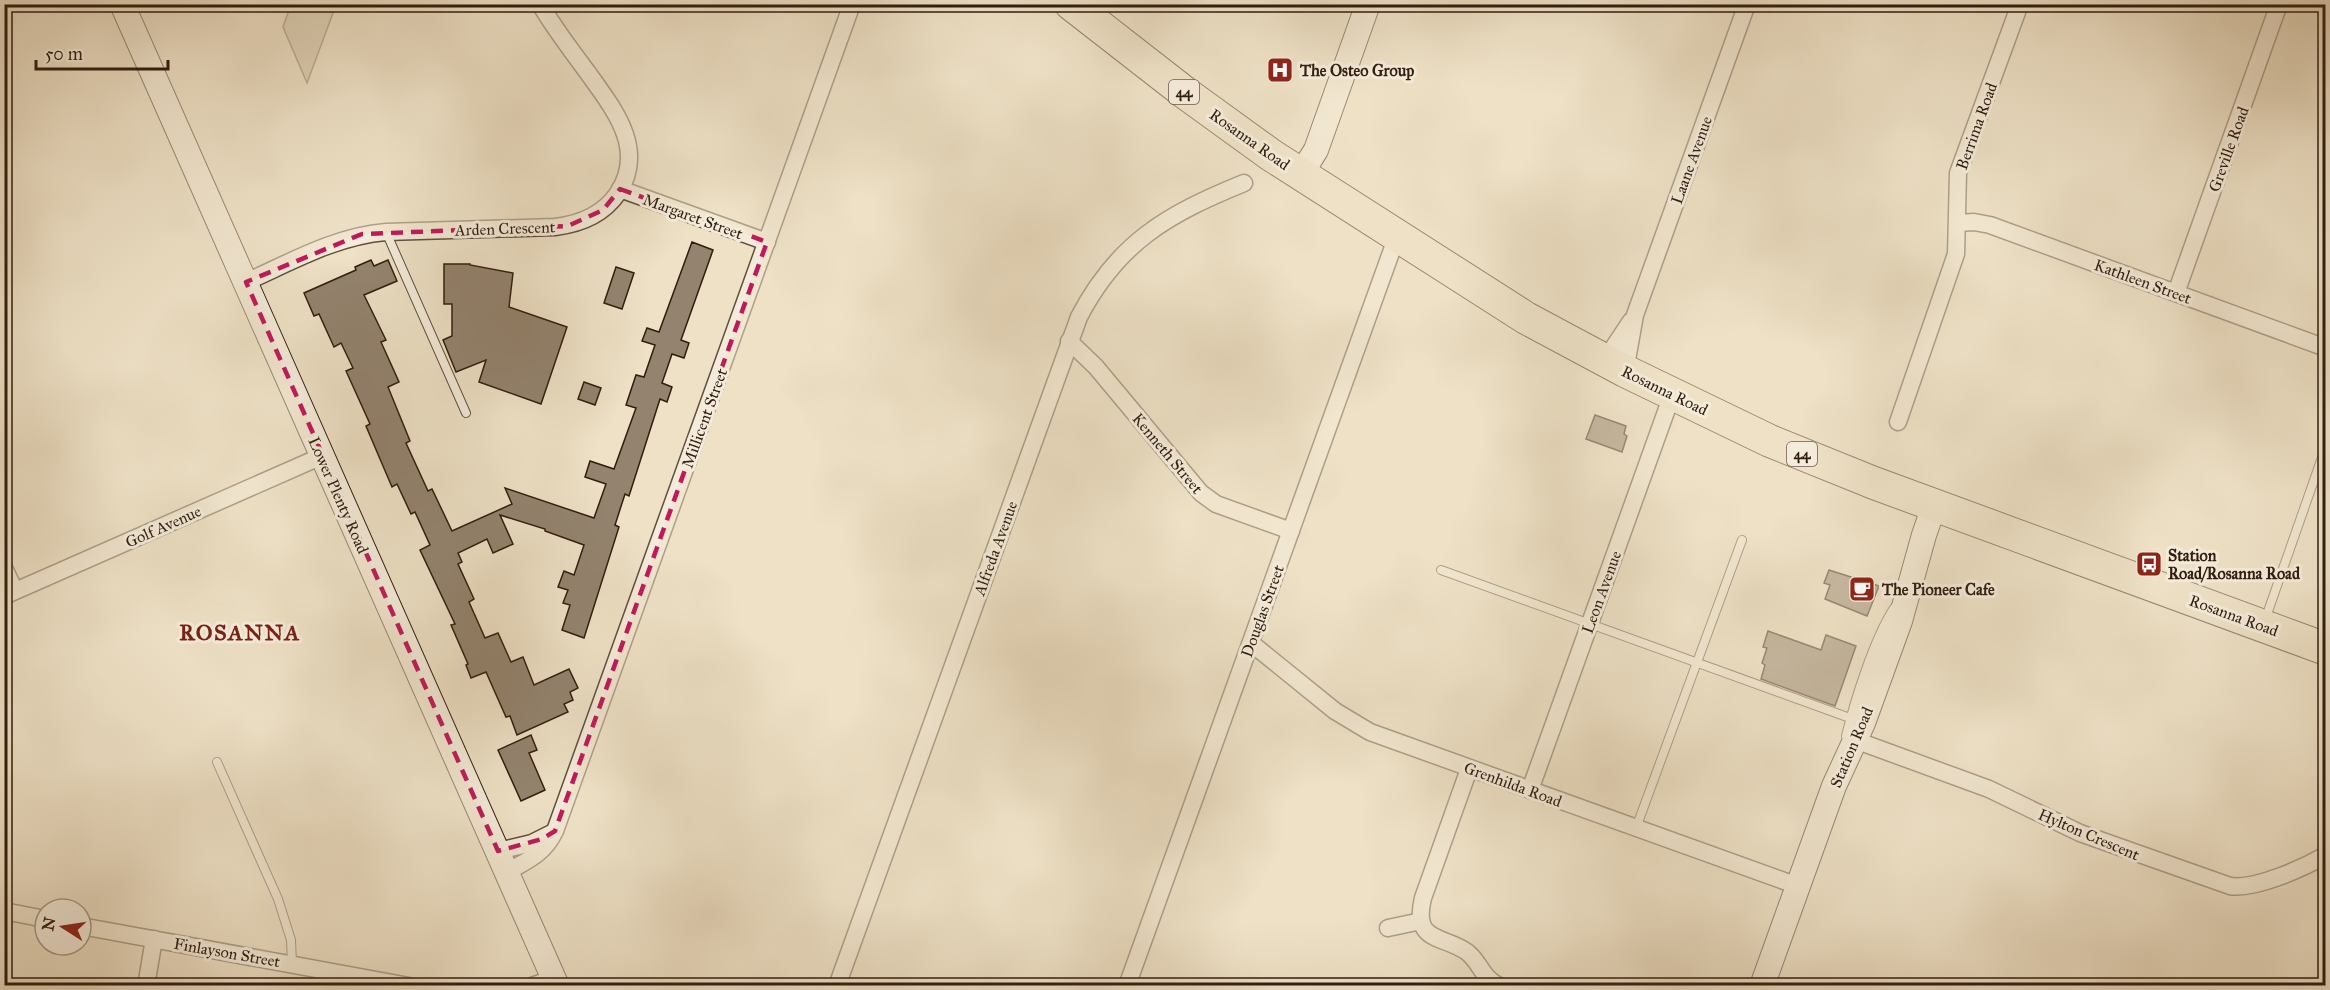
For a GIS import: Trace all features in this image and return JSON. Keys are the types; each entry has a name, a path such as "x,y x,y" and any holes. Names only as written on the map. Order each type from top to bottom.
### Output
{"highway":[{"name":"Rosanna Road","path":"1071,4 1235,131 1526,318 1615,366 1770,441 1934,506 2325,649"}],"main road":[{"name":"Lower Plenty Road","path":"122,4 502,862 548,983"},
{"path":"1301,174 1316,150 1368,4"},
{"name":"Station Road","path":"1762,986 1834,786 1850,731 1863,723 1900,621 1934,506"}],"street":[{"name":"Arden Crescent","path":"246,282 331,244 362,234 568,226 603,210 620,189 627,168 629,154 625,131 610,103 540,4"},
{"name":"Millicent Street","path":"502,862 543,850 549,844 555,831 852,4"},
{"name":"Laane Avenue","path":"1615,366 1747,4"},
{"name":"Berrima Road","path":"1898,422 1956,254 1958,173 2020,4"},
{"name":"Greville Road","path":"2176,293 2279,4"},
{"name":"Alfreda Avenue","path":"837,986 1079,317 1095,288 1114,262 1132,245 1151,230 1190,206 1244,183"},
{"name":"Margaret Street","path":"620,189 767,242"},
{"name":"Kathleen Street","path":"1958,223 1974,222 1990,225 2325,348"},
{"name":"Douglas Street","path":"1127,986 1397,236"},
{"name":"Kenneth Street","path":"1069,340 1096,367 1201,493 1216,504 1291,531"},
{"name":"Leon Avenue","path":"1530,790 1672,395"},
{"name":"Golf Avenue","path":"10,594 322,456"},
{"path":"4,568 10,594"},
{"name":"Grenhilda Road","path":"1251,643 1335,711 1358,725 1469,769 1798,886"},
{"name":"Hylton Crescent","path":"1850,731 1989,789 2080,833 2230,886 2249,887 2325,855"},
{"path":"1469,769 1423,898 1421,921 1434,938 1466,952 1490,983"},
{"path":"502,862 555,831"},
{"path":"4,911 33,917"},
{"path":"1388,928 1421,921"},
{"name":"Finlayson Street","path":"93,928 409,986"},
{"path":"146,986 154,939"}],"lane":[{"path":"386,232 466,413"},
{"path":"2262,626 2325,446"},
{"path":"1636,828 1742,540"},
{"path":"1441,570 1697,661 1850,731"},
{"path":"217,762 278,899 291,940 292,964"}],"highlighted area":[{"path":"620,189 767,242 555,831 542,839 498,851 246,282 362,234 568,226 603,210"}],"shaded area":[{"path":"291,4 336,5 307,83 283,27"}],"building":[{"path":"692,242 713,250 681,340 689,343 684,358 672,354 662,383 672,387 667,402 660,399 629,496 625,494 615,525 619,527 584,638 562,630 570,605 563,603 568,590 558,587 564,571 574,575 584,545 545,531 545,529 500,515 513,544 493,553 487,539 458,553 462,562 458,564 474,599 469,602 485,638 498,633 511,662 523,657 534,685 569,669 578,688 570,692 573,700 564,704 568,712 517,735 510,716 506,717 486,672 471,678 466,665 468,664 451,625 455,624 420,550 430,545 415,512 411,514 397,484 392,487 366,426 370,424 346,371 353,368 341,343 334,347 319,314 314,316 304,293 356,270 355,267 371,260 374,266 388,260 397,281 364,295 386,340 381,342 399,382 388,387 410,441 406,443 428,491 432,489 452,531 512,504 505,488 594,518 606,484 585,477 590,461 614,469 636,408 626,405 636,375 644,377 655,345 642,341 647,328 659,332"},
{"path":"444,264 470,264 513,273 509,307 567,327 541,404 479,382 486,360 456,372 443,340 452,336 452,304 444,304"},
{"path":"616,267 634,273 622,309 604,303"},
{"path":"584,382 601,388 595,405 578,399"},
{"path":"1595,415 1626,426 1624,434 1627,436 1622,452 1586,439"},
{"path":"1829,570 1879,586 1867,616 1825,599 1830,585 1824,583"},
{"path":"1768,631 1821,650 1826,635 1856,646 1835,706 1761,679 1765,665 1762,663 1767,648 1763,647"},
{"path":"531,735 537,750 529,753 545,790 521,801 498,750"}],"place":[{"name":"The Osteo Group","path":"1280,70"},
{"name":"Station Road/Rosanna Road","path":"2149,564"},
{"name":"The Pioneer Cafe","path":"1862,589"}],"district":[{"name":"ROSANNA","path":"240,632"}]}
